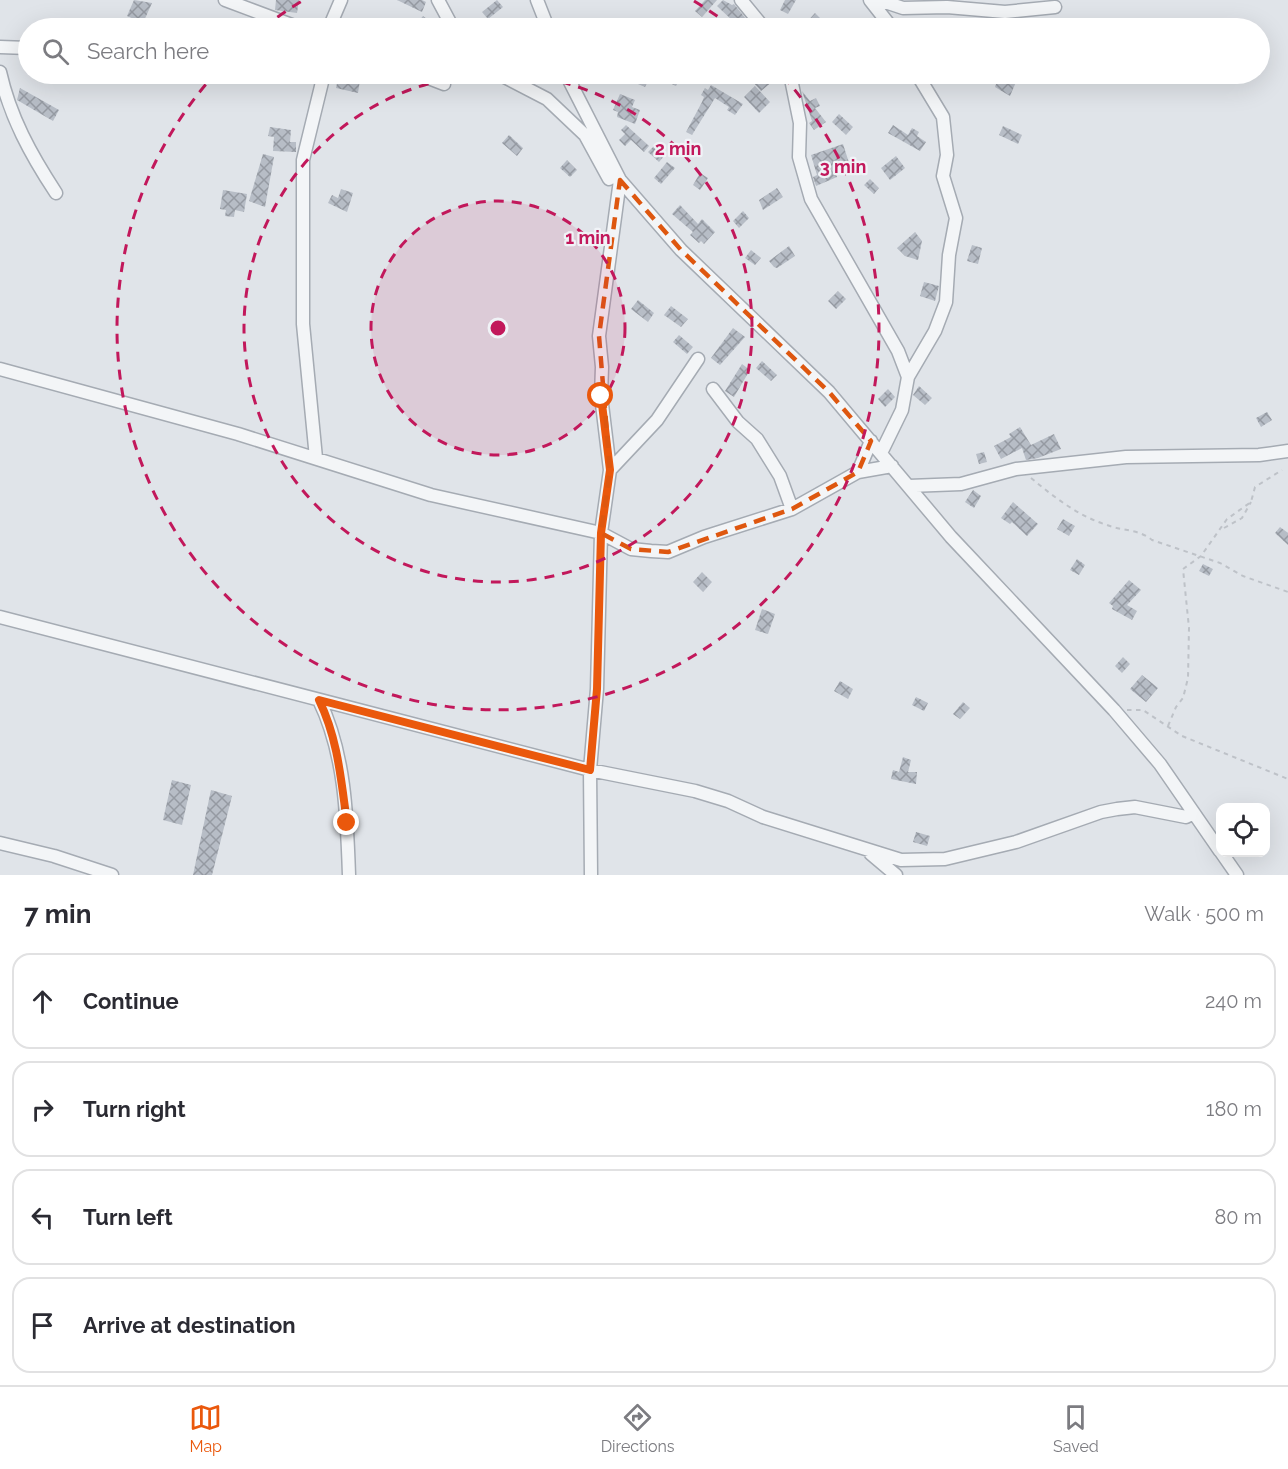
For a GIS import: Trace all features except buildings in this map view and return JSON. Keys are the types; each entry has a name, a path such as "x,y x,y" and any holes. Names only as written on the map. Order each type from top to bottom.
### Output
{"street":[{"path":"225,0 273,18"},
{"path":"333,18 341,0"},
{"path":"438,0 448,18"},
{"path":"537,0 544,18"},
{"path":"741,0 756,18"},
{"path":"870,0 884,18"},
{"path":"879,0 903,8 947,7 1005,12 1055,7"},
{"path":"0,47 18,48"},
{"path":"0,72 18,129 56,193"},
{"path":"316,458 303,324 303,160 322,84"},
{"path":"518,84 546,99 585,135 615,179 681,250 829,392 951,537 1114,710 1160,764 1216,845"},
{"path":"571,84 615,179 599,336 602,367 601,396 610,470 601,533 597,689 590,770 591,875"},
{"path":"792,84 800,123 799,157 811,199 898,351 908,377"},
{"path":"881,453 902,410 908,377 935,331 946,302 949,255 956,218 943,176 947,155 942,117 923,84"},
{"path":"610,470 657,420 698,359"},
{"path":"0,369 316,458 431,495 601,533 631,549 668,552 704,537 792,509 858,472 892,466"},
{"path":"713,389 738,422 757,439 780,476 792,509"},
{"path":"858,472 871,441"},
{"path":"909,486 961,484 1016,469 1126,457 1259,455 1288,451"},
{"path":"0,617 590,770 728,801 763,818 901,860 935,860 1016,842 1101,812 1135,807 1175,816 1186,817 1194,813"},
{"path":"319,700 330,723 338,754 347,823 349,875"},
{"path":"0,843 54,856 112,875"},
{"path":"866,849 896,875"},
{"path":"1224,857 1237,875"}],"path":[{"path":"1016,469 1062,504 1107,525 1145,534 1152,540 1201,556 1288,592"},
{"path":"1223,528 1242,518 1251,502 1255,488 1282,470"},
{"path":"1167,726 1183,698 1188,678 1189,628 1182,569 1201,556 1223,528 1227,519 1251,502"},
{"path":"1114,710 1143,710 1182,736 1284,778 1288,777"}],"highlighted area":[{"path":"620,180 681,250 829,392 871,441 858,472 792,509 668,552 631,549 601,533 610,470 599,336"}],"route":[{"path":"347,823 338,754 330,723 319,700 590,770 597,689 601,533 610,470 601,396"}]}
